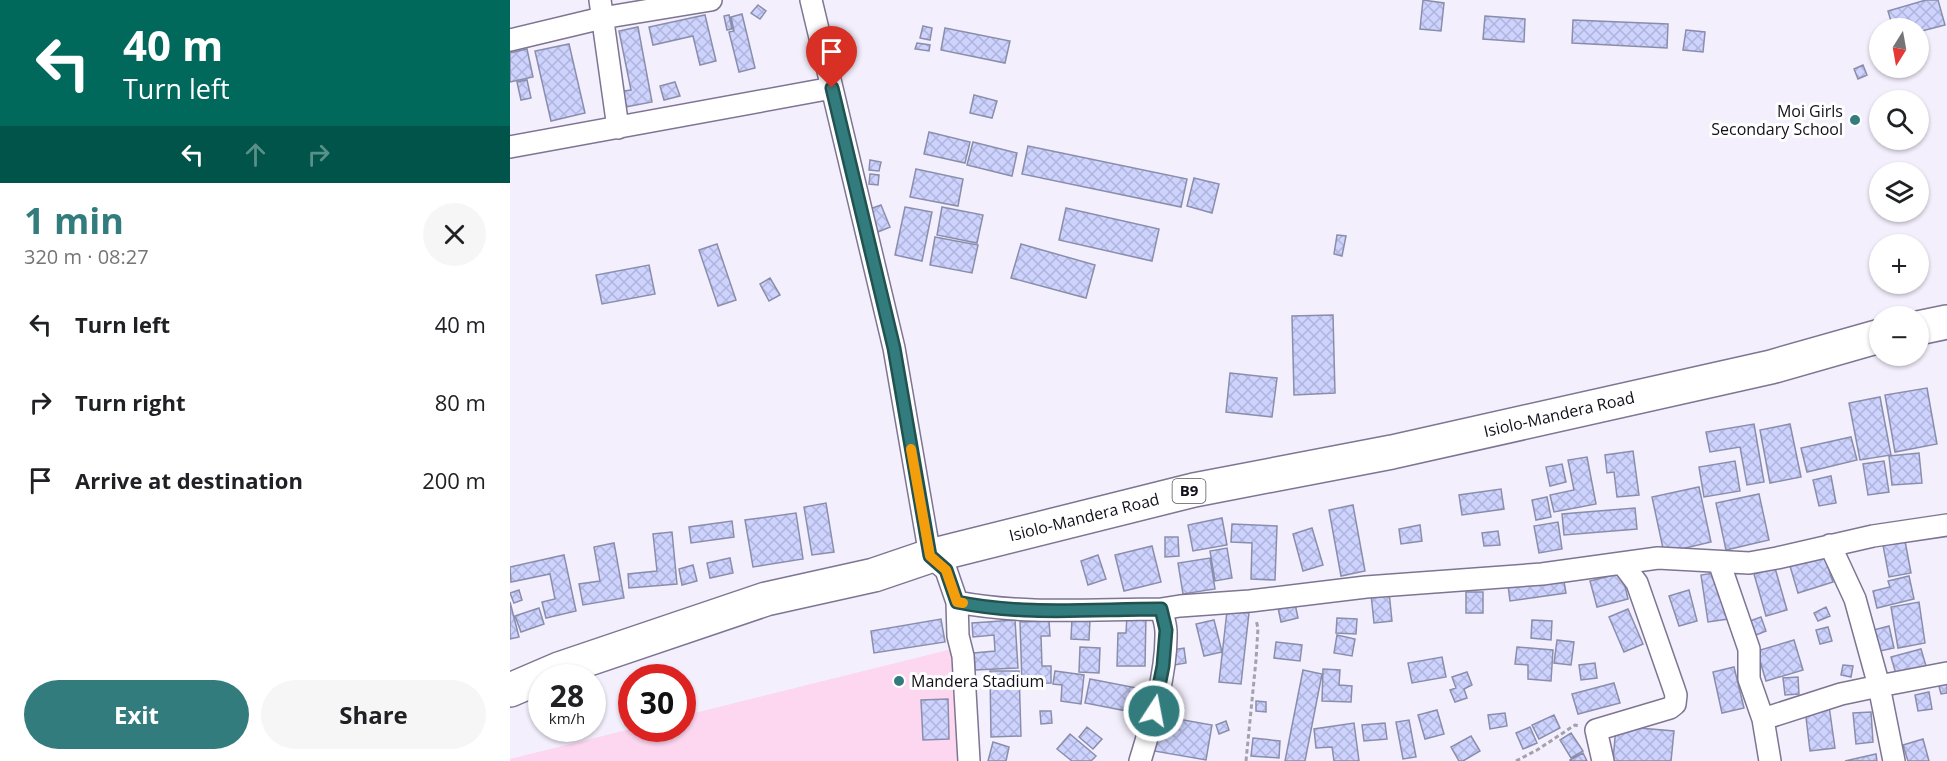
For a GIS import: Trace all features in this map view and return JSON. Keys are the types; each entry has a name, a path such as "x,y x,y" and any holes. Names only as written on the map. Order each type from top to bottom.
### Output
{"highway":[{"path":"1929,326 1947,322"},
{"name":"Isiolo-Mandera Road","path":"510,690 560,669 766,599 874,575 930,556 1194,490 1392,452 1771,367 1869,339"}],"street":[{"path":"510,40 601,9 711,0"},
{"path":"810,0 894,348 930,556 946,570 957,602 958,636 963,656 969,761"},
{"path":"601,9 618,128"},
{"path":"510,147 832,88"},
{"path":"957,602 987,608 1028,610 1161,609 1366,587 1542,574 1658,558 1719,562 1768,560 1830,545 1947,525"},
{"path":"1830,545 1855,599 1879,686 1894,761"},
{"path":"1719,562 1749,649 1749,679 1763,719 1768,760"},
{"path":"1604,761 1596,730 1660,711 1675,704 1676,696 1637,583 1622,563"},
{"path":"1140,761 1150,728 1163,666 1166,630 1161,609"},
{"path":"1763,719 1841,694 1947,673"}],"path":[{"path":"1246,761 1258,628 1250,601"},
{"path":"1516,761 1575,725 1596,730"}],"shaded area":[{"name":"Mandera Stadium","path":"968,645 981,761 510,761 510,759 579,742 606,742 606,735 618,732 618,742 696,742 696,713"}],"building":[{"path":"1423,0 1444,3 1441,31 1420,29"},
{"path":"1926,0 1938,0 1945,25 1929,29 1929,18 1890,18 1888,11"},
{"path":"758,5 766,11 760,19 751,13"},
{"path":"742,14 755,68 739,72 729,32 734,31 731,17"},
{"path":"705,15 716,61 700,65 693,36 653,45 649,27"},
{"path":"729,15 732,29 727,30 724,16"},
{"path":"1485,16 1525,19 1524,42 1483,39"},
{"path":"1573,20 1668,24 1667,48 1572,43"},
{"path":"923,26 932,28 930,40 920,38"},
{"path":"638,27 652,102 620,108 617,92 631,90 619,31"},
{"path":"945,28 1010,41 1005,63 941,50"},
{"path":"1686,30 1705,32 1703,52 1683,50"},
{"path":"917,43 930,45 929,51 915,49"},
{"path":"569,44 585,113 551,121 535,51"},
{"path":"527,49 533,77 510,82 510,53"},
{"path":"1863,65 1867,75 1858,79 1854,69"},
{"path":"527,80 531,98 521,100 517,82"},
{"path":"675,82 680,96 664,100 660,86"},
{"path":"974,95 997,101 992,118 970,113"},
{"path":"929,132 970,142 965,163 924,154"},
{"path":"973,142 1017,153 1012,176 967,165"},
{"path":"1028,146 1187,179 1181,207 1022,174"},
{"path":"870,160 881,162 879,171 869,170"},
{"path":"916,169 963,179 958,206 910,197"},
{"path":"870,174 879,175 878,185 869,184"},
{"path":"1194,178 1219,184 1212,213 1187,206"},
{"path":"881,205 890,227 878,232 870,209"},
{"path":"905,207 932,212 922,261 895,255"},
{"path":"942,207 983,215 977,243 937,235"},
{"path":"1066,208 1159,229 1152,261 1059,240"},
{"path":"1337,235 1346,236 1342,256 1334,254"},
{"path":"935,237 978,245 972,273 930,265"},
{"path":"717,244 736,300 718,306 699,250"},
{"path":"1021,244 1095,265 1086,298 1011,278"},
{"path":"649,265 655,294 602,304 596,275"},
{"path":"770,278 780,295 769,301 760,284"},
{"path":"1333,315 1335,393 1294,395 1292,316"},
{"path":"1230,373 1277,378 1272,417 1226,412"},
{"path":"1927,388 1937,444 1895,452 1885,395"},
{"path":"1880,397 1891,455 1860,460 1849,403"},
{"path":"1754,424 1764,482 1747,485 1740,447 1710,452 1706,432"},
{"path":"1790,424 1801,477 1770,483 1760,430"},
{"path":"1851,437 1857,460 1807,472 1801,448"},
{"path":"1633,451 1639,495 1617,497 1614,472 1607,473 1605,455"},
{"path":"1919,453 1922,483 1892,485 1889,456"},
{"path":"1587,457 1596,504 1554,512 1550,495 1574,490 1568,460"},
{"path":"1735,461 1740,491 1704,497 1699,467"},
{"path":"1884,461 1889,492 1868,495 1863,464"},
{"path":"1562,464 1566,482 1550,486 1546,467"},
{"path":"1831,476 1836,503 1819,506 1813,480"},
{"path":"1699,487 1711,542 1664,553 1652,497"},
{"path":"1501,489 1504,509 1462,515 1459,495"},
{"path":"1759,494 1769,540 1726,550 1716,503"},
{"path":"1547,497 1551,517 1536,520 1532,500"},
{"path":"826,503 834,552 812,555 804,507"},
{"path":"1353,505 1365,571 1341,576 1329,510"},
{"path":"1635,508 1637,529 1564,535 1562,514"},
{"path":"796,513 803,559 753,567 745,520"},
{"path":"1222,518 1227,545 1193,551 1188,525"},
{"path":"732,521 734,537 691,543 689,527"},
{"path":"1558,522 1562,549 1539,553 1534,526"},
{"path":"1232,524 1277,526 1275,580 1251,579 1252,543 1231,542"},
{"path":"1420,525 1422,541 1401,544 1399,529"},
{"path":"1312,528 1323,565 1303,571 1293,534"},
{"path":"1498,531 1500,545 1484,546 1482,533"},
{"path":"672,532 677,584 629,588 628,574 657,571 653,534"},
{"path":"1165,537 1178,537 1179,556 1165,557"},
{"path":"1905,541 1911,573 1889,577 1883,545"},
{"path":"614,543 624,598 583,605 579,584 600,581 594,547"},
{"path":"1152,546 1161,582 1124,591 1115,555"},
{"path":"1227,548 1232,578 1215,581 1210,551"},
{"path":"564,555 576,611 546,618 542,602 555,599 550,574 511,582 510,567"},
{"path":"1098,555 1106,579 1088,585 1081,561"},
{"path":"1824,555 1833,582 1798,593 1790,566"},
{"path":"730,558 733,573 710,578 707,563"},
{"path":"1210,558 1215,589 1183,594 1178,563"},
{"path":"693,565 697,581 682,585 679,569"},
{"path":"1775,568 1787,610 1766,616 1754,574"},
{"path":"1720,572 1728,619 1708,622 1701,575"},
{"path":"1622,573 1628,599 1597,607 1590,581"},
{"path":"1563,576 1566,593 1510,601 1508,585"},
{"path":"1909,576 1914,599 1877,608 1873,591 1890,587 1888,581"},
{"path":"519,590 522,600 514,603 510,593"},
{"path":"1689,590 1697,621 1679,626 1669,596"},
{"path":"1389,592 1392,621 1374,623 1371,594"},
{"path":"1466,592 1483,592 1483,613 1466,613"},
{"path":"1294,599 1298,618 1281,622 1277,603"},
{"path":"510,602 519,637 510,639"},
{"path":"1919,602 1925,643 1898,648 1891,607"},
{"path":"1826,607 1830,616 1818,621 1814,613"},
{"path":"539,608 544,624 521,632 515,616"},
{"path":"1628,609 1643,644 1624,652 1609,617"},
{"path":"1227,611 1249,613 1241,684 1219,682"},
{"path":"1127,615 1146,615 1145,666 1117,666 1118,633 1126,633"},
{"path":"1761,617 1766,631 1756,635 1750,621"},
{"path":"1072,618 1090,619 1089,640 1071,639"},
{"path":"1337,618 1357,619 1356,634 1336,633"},
{"path":"941,619 945,642 874,653 871,631"},
{"path":"1015,620 1018,668 975,670 974,653 995,651 994,635 973,637 972,623"},
{"path":"1214,620 1222,652 1204,656 1196,624"},
{"path":"1532,620 1552,621 1551,640 1531,638"},
{"path":"1049,621 1050,636 1041,636 1042,666 1051,666 1051,683 1022,684 1020,622"},
{"path":"1889,626 1894,648 1875,652 1870,631"},
{"path":"1828,627 1832,641 1820,644 1816,630"},
{"path":"1337,635 1355,639 1352,656 1334,653"},
{"path":"1557,640 1574,642 1571,665 1554,663"},
{"path":"1794,640 1803,670 1766,681 1757,651"},
{"path":"1276,642 1302,645 1300,661 1274,658"},
{"path":"1080,647 1100,648 1099,673 1079,672"},
{"path":"1517,647 1553,650 1551,681 1528,679 1528,665 1515,664"},
{"path":"1184,648 1186,663 1169,666 1166,651"},
{"path":"1921,649 1926,666 1896,674 1891,657"},
{"path":"1442,657 1446,677 1412,683 1408,663"},
{"path":"1595,663 1597,678 1581,680 1579,665"},
{"path":"1843,665 1853,666 1851,677 1841,675"},
{"path":"1734,667 1744,708 1722,713 1713,672"},
{"path":"1323,669 1340,670 1339,685 1352,686 1351,702 1322,701"},
{"path":"1303,670 1322,674 1305,761 1285,761"},
{"path":"990,671 1019,671 1021,736 991,737"},
{"path":"1055,671 1084,675 1081,704 1061,701 1062,685 1053,684"},
{"path":"1467,672 1472,685 1464,689 1467,698 1455,702 1450,690 1456,688 1452,677"},
{"path":"1798,677 1799,694 1785,695 1783,678"},
{"path":"1090,679 1137,688 1132,712 1085,703"},
{"path":"1947,681 1947,693 1941,694 1938,683"},
{"path":"1614,683 1620,703 1578,714 1572,694"},
{"path":"1929,692 1932,709 1918,711 1915,695"},
{"path":"948,699 949,739 923,740 921,700"},
{"path":"1256,701 1266,702 1266,712 1256,711"},
{"path":"1829,706 1835,748 1810,751 1805,709"},
{"path":"1437,710 1444,734 1425,739 1418,715"},
{"path":"1040,711 1051,711 1052,723 1041,724"},
{"path":"1871,712 1873,742 1856,744 1853,713"},
{"path":"1505,713 1507,726 1490,729 1488,715"},
{"path":"1554,715 1560,728 1539,739 1532,725"},
{"path":"1161,716 1212,725 1206,760 1154,751"},
{"path":"1409,720 1416,757 1403,759 1396,722"},
{"path":"1226,721 1229,730 1219,734 1216,725"},
{"path":"1354,723 1359,761 1334,761 1332,747 1316,748 1314,729"},
{"path":"1385,723 1387,739 1364,741 1362,725"},
{"path":"1616,726 1674,731 1671,761 1613,761"},
{"path":"1087,727 1102,739 1093,749 1079,737"},
{"path":"1530,727 1537,743 1523,749 1516,733"},
{"path":"1571,733 1583,751 1571,758 1560,740"},
{"path":"1070,734 1096,756 1091,761 1072,761 1057,749"},
{"path":"1471,736 1480,751 1459,761 1451,747"},
{"path":"1253,738 1280,741 1279,758 1251,756"},
{"path":"1923,739 1929,761 1908,761 1903,745"},
{"path":"993,742 1009,747 1006,761 988,761"},
{"path":"1583,753 1587,761 1570,761 1570,760"},
{"path":"1876,754 1877,761 1845,761"}],"slow traffic":[{"path":"911,449 930,556 946,570 957,602 963,603"}],"place":[{"name":"Moi Girls Secondary School","path":"1855,120"},
{"name":"Mandera Stadium","path":"899,681"}],"route":[{"path":"832,88 894,348 930,556 946,570 957,602 987,608 1028,610 1161,609 1166,630 1163,666 1154,711"}]}
